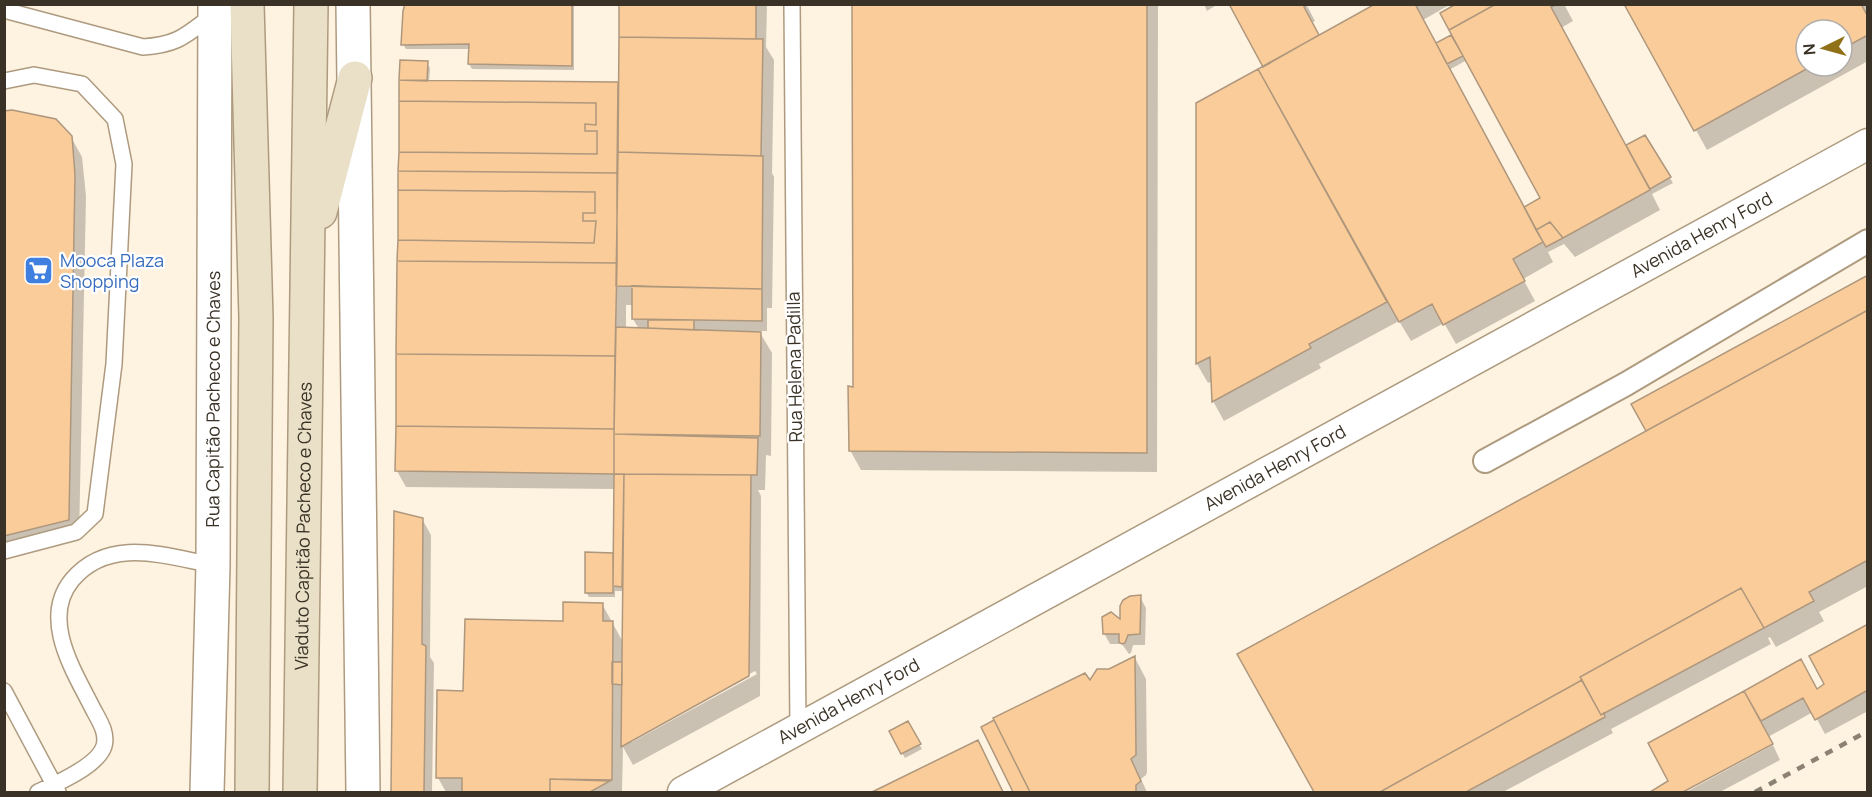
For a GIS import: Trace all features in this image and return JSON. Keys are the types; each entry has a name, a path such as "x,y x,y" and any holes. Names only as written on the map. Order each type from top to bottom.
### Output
{"main road":[{"path":"247,4 256,318 252,792"},
{"path":"307,259 311,4"},
{"path":"307,259 355,78"},
{"name":"Viaduto Capitão Pacheco e Chaves","path":"300,792 307,259"}],"street":[{"path":"353,4 363,792"},
{"name":"Rua Capitão Pacheco e Chaves","path":"207,792 213,565 216,9"},
{"name":"Avenida Henry Ford","path":"683,792 1868,144"},
{"path":"1485,461 1626,384 1868,241"}],"lane":[{"name":"Rua Helena Padilla","path":"792,4 798,730"},
{"path":"4,10 143,47 164,46 178,40 216,9"},
{"path":"4,81 34,75 82,84 115,119 124,164 114,364 95,514 76,532 4,551"},
{"path":"38,792 57,789 92,761 103,750 105,742 102,727 67,658 62,639 61,608 69,584 81,570 95,560 124,552 153,553 213,565"},
{"path":"4,691 57,789"}],"building":[{"path":"405,4 572,4 572,66 468,64 469,44 401,45"},
{"path":"619,4 756,4 756,39 619,37"},
{"path":"852,4 1147,4 1147,453 849,451 848,386 853,387"},
{"path":"1229,4 1307,4 1304,7 1319,35 1263,67"},
{"path":"1375,4 1415,4 1543,242 1513,259 1525,281 1443,325 1432,304 1399,322 1258,69"},
{"path":"1456,4 1496,4 1449,30 1440,13"},
{"path":"1496,4 1557,4 1551,7 1650,190 1563,238 1550,222 1536,230 1524,207 1540,198 1449,30"},
{"path":"1624,4 1861,4 1868,17 1868,35 1854,43 1854,18 1794,18 1794,76 1694,131"},
{"path":"1451,35 1463,56 1447,64 1436,43"},
{"path":"619,37 763,39 761,156 618,152"},
{"path":"400,60 428,61 427,81 399,80"},
{"path":"1258,69 1387,302 1309,344 1311,348 1212,402 1210,357 1196,364 1196,103"},
{"path":"399,80 618,82 617,173 398,171 399,152 597,154 597,131 585,131 585,124 596,125 596,103 399,101"},
{"path":"399,101 596,103 596,125 585,124 585,131 597,131 597,154 399,152"},
{"name":"Mooca Plaza Shopping","path":"12,110 56,119 72,136 75,175 69,520 4,536 4,111"},
{"path":"1645,135 1671,177 1650,189 1626,145"},
{"path":"618,152 763,156 762,289 616,286"},
{"path":"398,171 617,173 617,263 397,261 398,240 594,243 596,221 583,221 583,213 595,213 595,192 398,190"},
{"path":"398,190 595,192 595,213 583,213 583,221 596,221 594,243 398,240"},
{"path":"1550,222 1563,238 1546,247 1536,230"},
{"path":"397,261 617,263 615,356 396,354"},
{"path":"1868,275 1868,310 1646,431 1631,404"},
{"path":"632,286 762,289 762,321 632,319"},
{"path":"1868,310 1868,560 1809,592 1814,601 1764,628 1741,588 1580,677 1582,680 1380,792 1314,792 1237,654"},
{"path":"648,320 694,320 694,330 648,328"},
{"path":"616,327 761,332 760,436 614,434"},
{"path":"396,354 615,356 614,429 396,426"},
{"path":"396,426 614,429 614,474 395,471"},
{"path":"614,434 758,438 757,475 614,474"},
{"path":"614,474 624,474 622,587 613,586"},
{"path":"624,474 751,475 749,676 621,747"},
{"path":"394,511 423,518 422,644 426,646 424,792 391,792"},
{"path":"585,552 613,553 613,593 585,593"},
{"path":"1741,588 1764,628 1601,715 1580,677"},
{"path":"1141,595 1140,634 1128,635 1125,643 1122,644 1119,642 1119,634 1103,634 1102,617 1111,612 1120,619 1120,606 1123,600 1130,596"},
{"path":"563,602 603,603 603,621 613,621 612,780 550,779 550,792 462,792 462,778 436,778 437,690 463,691 465,619 563,621"},
{"path":"1868,624 1868,690 1815,720 1803,698 1761,721 1744,691 1801,659 1817,689 1824,684 1809,656"},
{"path":"1135,656 1136,755 1131,759 1141,781 1136,785 1136,792 1030,792 993,718 1085,673 1090,680 1097,669 1109,669"},
{"path":"612,662 622,662 622,685 612,684"},
{"path":"1582,680 1601,715 1604,713 1605,717 1466,792 1380,792"},
{"path":"1744,691 1773,744 1683,792 1650,792 1668,781 1648,743"},
{"path":"994,720 1030,792 1013,792 981,727"},
{"path":"908,721 921,744 901,754 889,731"},
{"path":"978,740 1003,792 872,792"},
{"path":"550,779 610,781 590,792 550,792"}],"railway":[{"path":"1755,792 1868,731"}],"place":[{"name":"Mooca Plaza Shopping","path":"39,271"}]}
